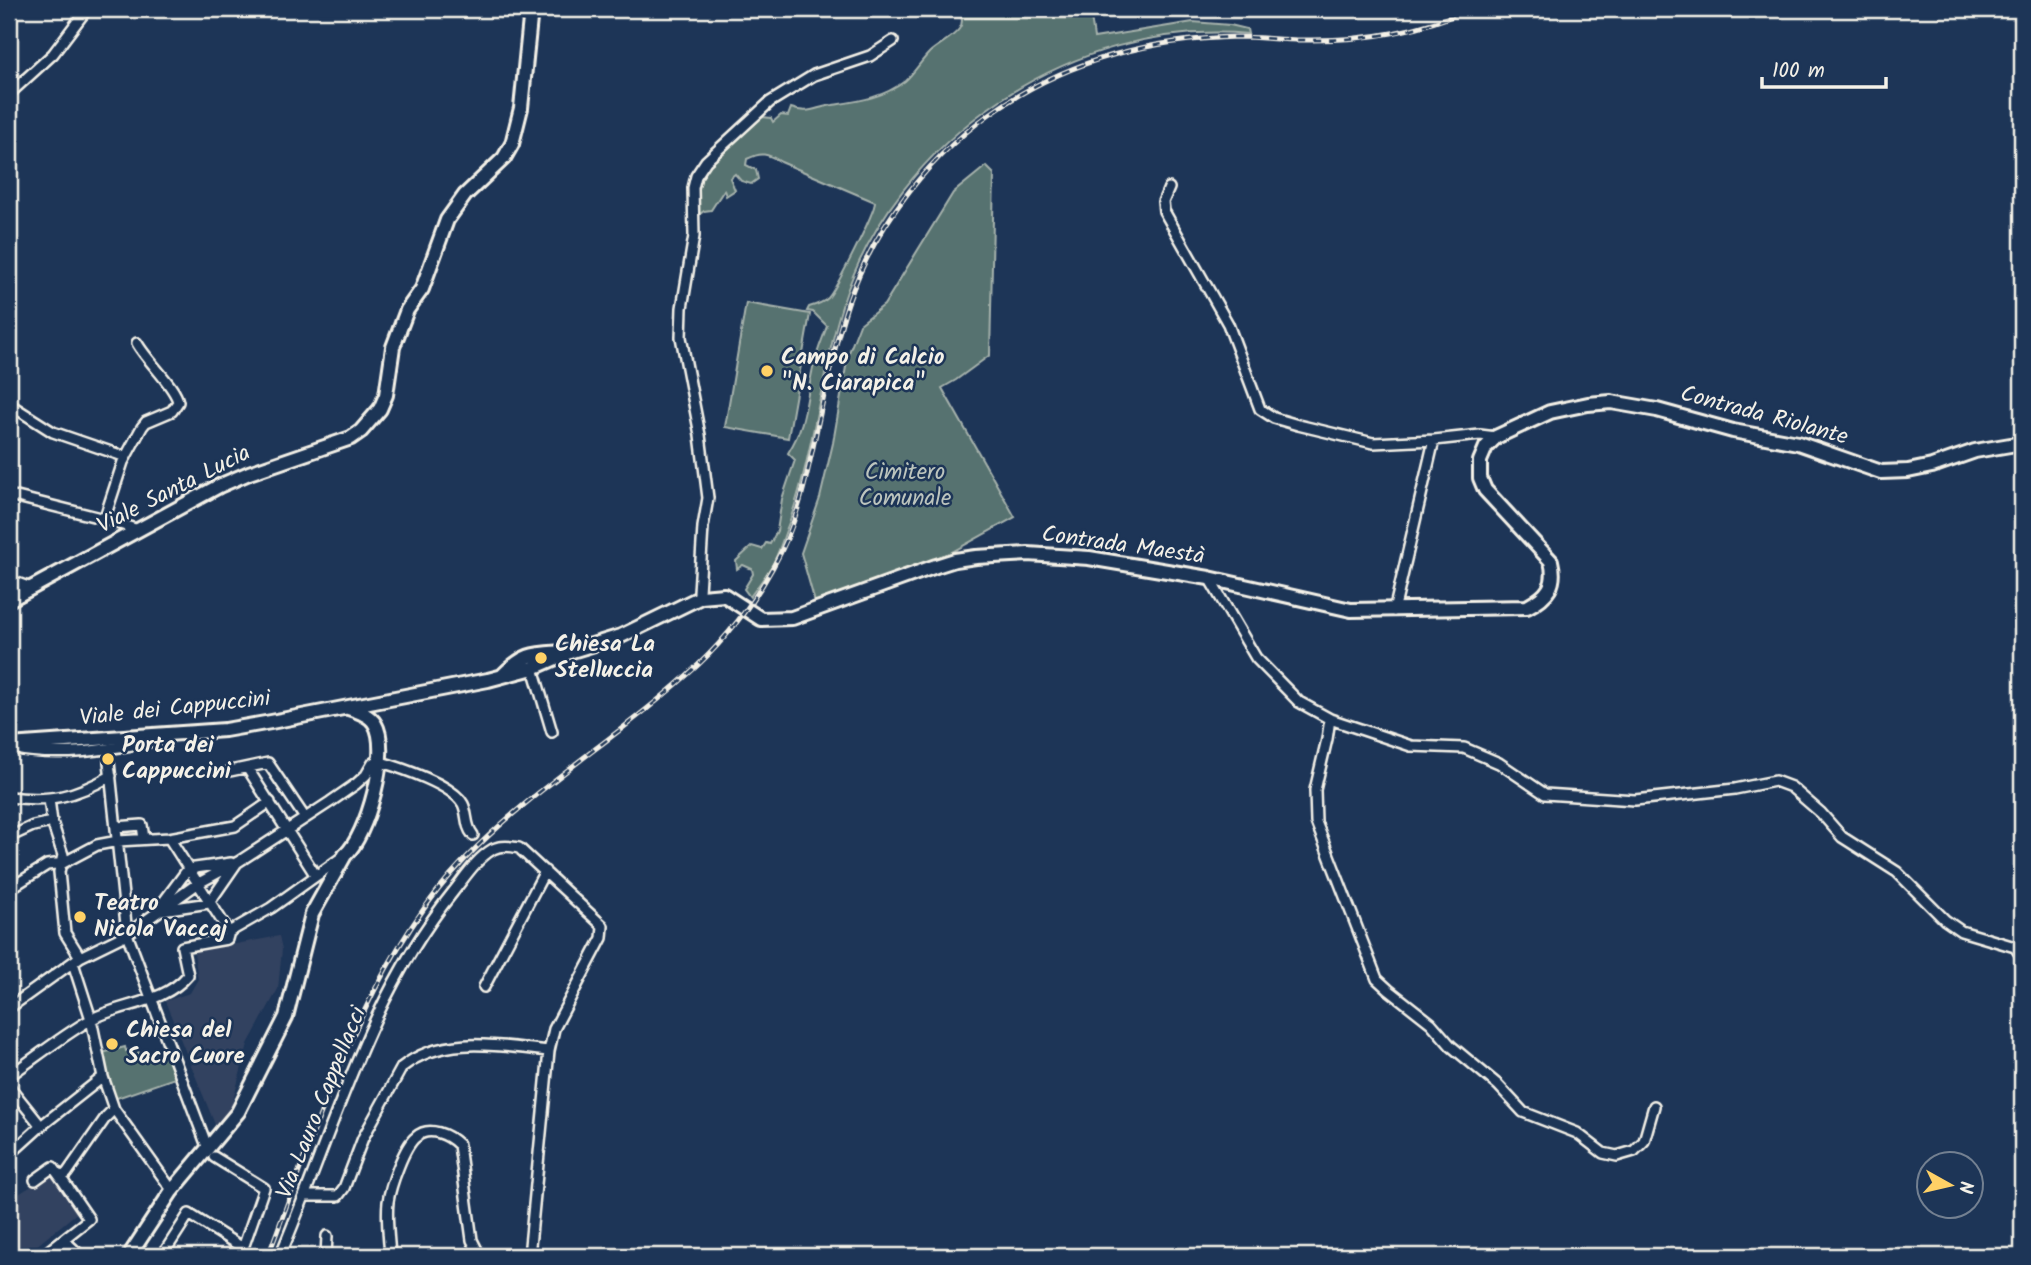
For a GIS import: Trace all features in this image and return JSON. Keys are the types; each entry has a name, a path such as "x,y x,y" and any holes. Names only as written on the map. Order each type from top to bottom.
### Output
{"street":[{"path":"9,94 53,54 88,9"},
{"name":"Viale Santa Lucia","path":"9,600 219,486 351,438 371,421 386,395 393,347 407,310 422,289 447,220 465,195 504,158 512,144 521,108 531,9"},
{"path":"502,677 529,654 572,651 621,636 701,597 699,592 703,527 708,498 700,435 681,337 682,308 694,236 693,188 696,176 706,161 770,102 814,75 870,57 893,41"},
{"name":"Contrada Riolante","path":"1169,188 1163,202 1164,211 1228,324 1260,409 1274,418 1373,443 1480,435 1496,437 1550,412 1611,402 1657,410 1733,431 1798,443 1881,472 1908,471 1975,451 2022,443"},
{"path":"105,519 126,457 142,427 146,422 172,411 178,402 174,391 136,343"},
{"path":"9,404 53,432 126,457"},
{"path":"1434,440 1394,611 1527,607 1542,599 1551,585 1554,575 1551,561 1495,502 1480,478 1480,461 1486,447 1496,437"},
{"path":"9,495 138,530"},
{"name":"Contrada Maestà","path":"701,597 723,595 761,620 792,618 955,560 1028,554 1089,558 1209,578 1351,610 1394,611"},
{"path":"1209,578 1256,658 1299,702 1329,719 1411,746 1464,748 1499,763 1545,794 1635,800 1735,789 1775,781 1791,787 1821,813 1842,837 1897,872 1940,916 1961,931 2015,947 2022,957"},
{"path":"9,580 31,588"},
{"name":"Viale dei Cappuccini","path":"9,746 140,734 225,730 502,677 533,668 572,651"},
{"path":"533,668 552,732"},
{"path":"372,719 382,700"},
{"path":"9,1076 91,1019 150,999 180,985 188,975 182,947 227,939 229,932 271,908 353,849 360,836 381,760 380,733 372,719 344,707"},
{"path":"1329,719 1315,790 1316,822 1377,979 1431,1023 1523,1112 1577,1133 1603,1153 1617,1156 1634,1151 1644,1141 1654,1106"},
{"path":"9,746 31,752 108,756 178,734"},
{"path":"108,756 127,934 150,999 211,1153 264,1188 243,1248 189,1214 162,1256"},
{"path":"9,1008 76,960 127,934 197,884 288,830 356,784 366,775 373,763 381,760 450,791 462,804 473,835"},
{"path":"230,771 268,763 304,818"},
{"path":"248,769 316,876"},
{"path":"9,797 49,799 72,795 111,776"},
{"path":"49,799 52,822 63,855 59,872 65,933 76,960 103,1077 114,1109 172,1190"},
{"path":"9,889 47,865 63,863 97,845 169,838 235,826 270,802"},
{"path":"9,837 33,826 52,822"},
{"path":"116,827 142,824 144,839"},
{"path":"169,838 229,932"},
{"name":"Via Lauro Cappellacci","path":"280,1256 306,1196 355,1061 377,1014 438,911 477,862 495,848 519,848 603,926 602,938 554,1029 549,1051"},
{"path":"129,1256 172,1190 211,1153 238,1112 286,1017 312,914 345,855"},
{"path":"157,911 188,869 238,862"},
{"path":"157,911 209,903 238,862"},
{"path":"484,987 545,871"},
{"path":"306,1196 338,1196 344,1188 363,1138 402,1067 412,1058 460,1044 549,1051 529,1256"},
{"path":"9,1155 103,1077"},
{"path":"9,1086 41,1126"},
{"path":"61,1178 114,1109"},
{"path":"390,1256 388,1204 394,1174 415,1137 429,1131 450,1136 459,1146 472,1240 480,1256"},
{"path":"35,1180 53,1167 89,1219 42,1256"},
{"path":"326,1256 327,1236"},
{"path":"58,1244 68,1244 81,1256"}],"shaded area":[{"path":"279,936 282,949 278,989 248,1044 231,1108 216,1127 165,1001 190,993 198,979 194,952"},
{"path":"53,1173 78,1212 24,1256 9,1256 9,1185 17,1195"}],"green space":[{"path":"957,9 1090,9 1094,38 1193,22 1230,25 1247,29 1248,34 1182,34 1118,46 1056,69 999,101 947,142 903,190 867,245 842,306 798,496 774,562 750,597 744,589 753,574 752,569 743,565 737,569 736,561 752,546 762,549 766,543 770,544 777,531 782,499 795,460 788,453 802,422 814,363 827,326 813,312 807,311 809,307 826,300 832,292 875,202 764,154 747,159 746,165 756,170 758,179 751,184 741,181 735,174 730,178 735,190 726,196 724,190 711,210 696,217 698,184 717,155 763,117 771,118 773,122 781,115 788,116 791,108 808,111 861,100 897,87 930,52 959,29 962,23"},
{"name":"Cimitero Comunale","path":"986,166 994,174 990,355 942,388 1015,517 932,563 816,606 801,553 820,498 833,443 848,355 860,324 884,305 953,193"},
{"name":"Campo di Calcio \"N. Ciarapica\"","path":"746,303 810,314 788,438 725,427"},
{"path":"125,1047 126,1051 137,1048 140,1057 164,1049 175,1078 114,1099 102,1053"}],"railway":[{"path":"268,1256 348,1047 399,946 430,901 465,859 492,833 698,665 730,631 765,580 782,549 797,512 848,303 874,245 909,191 930,167 977,123 1003,105 1057,75 1115,54 1206,39 1237,37 1325,40 1367,37 1409,30 1469,9"}],"place":[{"name":"Campo di Calcio \"N. Ciarapica\"","path":"767,371"},
{"name":"Chiesa La Stelluccia","path":"541,658"},
{"name":"Porta dei Cappuccini","path":"108,759"},
{"name":"Teatro Nicola Vaccaj","path":"80,917"},
{"name":"Chiesa del Sacro Cuore","path":"112,1044"}]}
